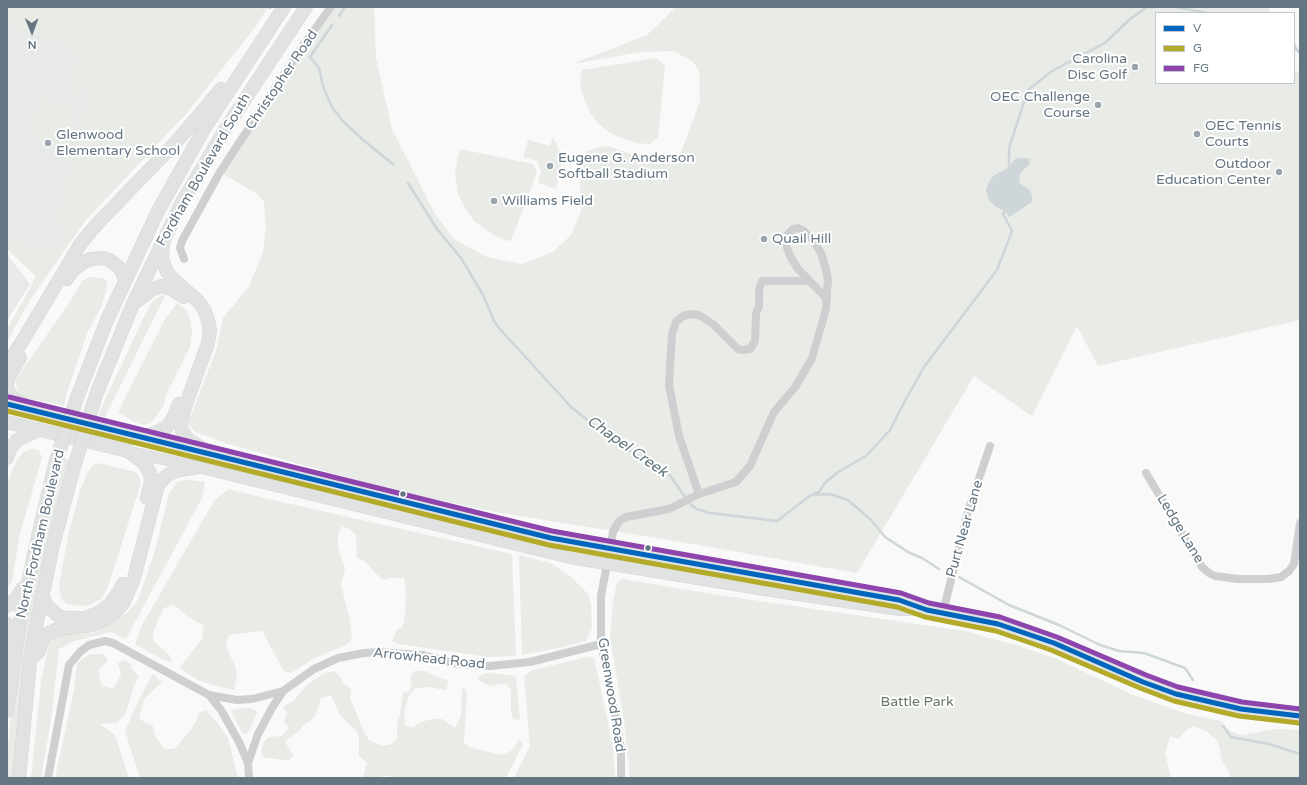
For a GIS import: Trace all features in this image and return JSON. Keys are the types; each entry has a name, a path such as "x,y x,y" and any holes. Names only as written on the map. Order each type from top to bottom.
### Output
{"main road":[{"name":"Fordham Boulevard South","path":"68,428 78,395 102,333 125,280 158,211 200,136 284,7"},
{"name":"Fordham Boulevard South","path":"85,431 96,395 133,304 162,240 181,204 226,128 306,7"},
{"path":"7,364 82,243 98,223 177,141 257,47"},
{"path":"162,240 162,258 167,272 197,300 204,309 208,320 210,330 208,342 184,410 181,424 182,431 188,438 214,456"},
{"path":"36,412 15,399 10,394 7,386 9,376 71,272 82,263 103,258 119,267 125,280"},
{"path":"133,304 155,287 168,287 186,298 194,306 200,317 202,329 200,346 172,420 167,427 161,431 137,437"},
{"path":"7,404 551,538 899,600 927,610"},
{"path":"7,408 36,412"},
{"path":"7,422 570,558 771,591 900,610 927,610 943,612 998,624 1033,635 1143,682 1176,694 1241,709 1300,716"},
{"name":"North Fordham Boulevard","path":"7,711 12,670 27,584 56,460 68,428"},
{"path":"7,458 10,449 17,440 39,430"},
{"name":"North Fordham Boulevard","path":"19,778 30,661 42,594 53,545 85,431"},
{"path":"42,594 47,606 55,614 64,618 76,619 92,616 104,610 119,592 129,561 150,482 150,472 145,464 128,451"},
{"path":"30,661 39,651 41,644 49,633 58,629 93,625 116,612 124,602 134,578 158,485 166,476 175,471 198,467"},
{"path":"7,606 16,599 27,584"},
{"path":"7,624 10,630 12,670"}],"street":[{"name":"Christopher Road","path":"184,258 181,253 182,241 220,172 304,44 331,7"},
{"name":"Greenwood Road","path":"621,778 621,750 617,723 601,644 601,596 613,532 616,525 629,516 669,509 699,494 736,482 750,466 774,412 796,386 812,358 827,299 828,281 821,253 813,240 804,231 798,228 793,229 787,235 787,248 798,268 808,281"},
{"path":"699,494 679,436 669,385 672,334 676,322 683,316 691,314 699,315 714,325 738,349 750,349 755,340 756,312 759,307 759,290 762,281 808,281 827,299"},
{"name":"Purt Near Lane","path":"943,612 968,511 990,446"},
{"name":"Ledge Lane","path":"1146,473 1202,567 1215,576 1238,579 1281,577 1289,571 1294,564 1300,523"},
{"name":"Arrowhead Road","path":"48,778 69,665 80,652 89,645 105,642 113,643 209,695 237,700 252,699 283,691 314,669 338,658 364,653 379,652 422,655 458,664 490,666 530,662 601,644"},
{"path":"248,763 258,734 283,691"},
{"path":"209,695 229,723 248,763 249,778"}],"shaded area":[{"name":"Glenwood Elementary School","path":"7,12 111,49 67,238 52,260 7,243"},
{"path":"1015,159 1030,159 1029,165 1020,173 1019,183 1030,190 1032,202 1009,217 1005,211 996,207 989,200 986,190 993,176 1008,168"},
{"path":"7,254 30,284 7,321"}],"green space":[{"path":"7,7 268,7 254,29 186,114 85,221 30,300 7,342 7,329 32,285 35,276 7,249 7,239 33,245 50,251 55,251 63,241 64,229 57,222 56,216 70,168 71,149 86,106 89,83 87,80 82,96 68,92 77,57 73,48 7,24"},
{"path":"331,7 374,7 376,58 392,129 435,214 454,239 487,257 522,264 553,252 572,234 581,211 580,183 586,152 595,148 608,146 659,164 673,163 682,150 700,101 699,70 692,61 673,51 641,52 572,64 647,35 673,10 674,7 1269,7 1270,12 1155,12 1155,84 1295,84 1295,72 1300,71 1300,320 1098,366 1077,326 1032,416 974,376 857,573 693,544 495,512 388,489 225,443 196,432 190,426 189,420 216,351 223,318 249,286 263,252 266,226 264,202 257,194 220,172"},
{"path":"656,58 665,66 658,137 650,144 636,143 618,137 607,131 590,113 582,93 580,81 582,70"},
{"path":"40,97 76,107 64,148 28,138"},
{"name":"Eugene G. Anderson Softball Stadium","path":"553,137 563,157 556,189 538,183 541,171 537,161 523,157 528,140 550,146"},
{"name":"Williams Field","path":"460,149 533,164 537,173 511,240 506,241 486,230 474,221 465,208 458,194 455,175"},
{"path":"91,277 103,278 107,281 107,286 102,305 87,334 67,392 64,406 23,397 17,390 16,379 65,309 83,280"},
{"path":"162,295 165,296 105,417 98,415 152,302"},
{"path":"177,303 185,309 190,318 192,332 190,347 166,395 163,407 151,423 144,425 134,422 118,412 165,319"},
{"path":"34,449 39,450 42,458 20,533 12,582 7,588 7,483 17,460 23,452"},
{"path":"64,457 70,461 14,778 7,778 7,757 12,702 19,652 47,512"},
{"path":"98,463 136,472 141,483 108,587 101,599 90,605 80,606 67,604 61,598 59,585 68,536 80,490 89,470 92,466"},
{"path":"190,480 205,482 202,498 126,639 111,632 74,641 59,649 51,720 41,778 31,778 41,682 49,643 57,635 63,633 94,633 127,613 138,600 155,551 169,493 178,481"},
{"path":"228,489 512,554 516,656 488,657 398,644 392,641 397,630 403,626 406,591 404,578 391,578 383,580 365,561 357,558 356,535 349,529 342,526 338,536 338,547 345,569 341,585 350,620 352,639 346,645 313,659 291,673 284,671 262,631 229,635 226,641 228,651 237,674 234,690 216,686 198,680 179,668 202,639 204,626 187,616 173,604 163,609 154,630 153,640 170,656 172,662 150,653 135,644 142,625 214,501"},
{"path":"519,555 550,563 570,576 588,594 591,605 592,628 586,641 522,655"},
{"name":"Battle Park","path":"623,579 705,593 965,631 1019,646 1057,659 1131,694 1184,713 1221,721 1230,731 1241,735 1276,729 1300,730 1300,778 1229,778 1230,773 1222,761 1218,742 1208,732 1193,726 1186,730 1178,739 1170,736 1165,753 1171,778 630,778 624,721 610,638 613,602 617,582"},
{"path":"90,654 104,654 108,661 99,669 99,677 103,686 113,689 121,675 118,663 125,660 132,665 131,668 139,676 134,686 125,715 117,723 100,724 115,735 129,778 55,778 74,690 77,663"},
{"path":"587,657 594,659 597,671 613,747 615,778 514,778 530,746 524,676 532,670"},
{"path":"334,671 338,674 345,685 351,689 350,698 364,732 369,740 381,745 389,745 397,739 397,724 400,715 403,693 408,692 412,685 410,678 414,671 425,671 442,679 449,680 446,690 427,687 414,689 409,696 405,709 405,726 413,727 421,722 432,719 442,719 455,728 461,715 462,689 464,687 467,692 464,743 472,748 502,755 511,751 519,740 523,744 506,778 395,778 384,775 380,778 363,778 367,763 359,756 359,738 357,732 340,715 331,695 321,698 315,717 285,742 293,755 289,761 263,757 261,752 263,743 269,737 282,736 289,728 284,722 287,713 283,707 293,701 308,684 325,673"},
{"path":"486,673 516,677 520,719 515,721 512,717 511,690 506,684 489,686 478,680 479,676"},
{"path":"153,674 162,682 144,699 139,719 153,726 155,736 165,749 174,749 190,731 197,720 199,713 206,710 228,738 238,778 140,778 125,731 140,697"},
{"path":"249,708 257,711 256,716 248,733 243,734 231,711 235,709"}],"waterway":[{"path":"339,16 345,7"},
{"path":"1009,169 1009,148 1028,90 1052,71 1105,43 1130,19 1147,7 1156,7"},
{"path":"1175,7 1202,12"},
{"name":"Chapel Creek","path":"332,25 310,57 319,68 323,86 332,107 343,121 362,139 394,165"},
{"path":"1295,46 1300,53"},
{"name":"Chapel Creek","path":"408,183 437,229 461,258 483,295 494,321 499,328 571,407 600,430 645,461 666,470 691,505 697,509 710,513 777,521 811,495 830,494 848,500 871,520 885,537 939,569"},
{"path":"815,493 819,492 825,483 838,472 866,456 890,430 924,367 997,270 1012,231 1003,214 1005,209"},
{"name":"Chapel Creek","path":"959,577 1009,605 1059,625 1100,645 1119,651 1144,653 1185,668 1193,680"},
{"name":"Chapel Creek","path":"1223,726 1231,737 1269,744 1300,754"}],"transit line":[{"name":"FG","path":"9,397 552,531 901,593 929,603 1000,617 1057,637 1178,687 1242,702 1300,709"},
{"name":"V","path":"7,404 551,538 899,600 927,610 998,624 1054,643 1143,682 1176,694 1241,709 1300,716"},
{"name":"G","path":"7,411 549,545 897,607 925,617 996,631 1051,650 1174,701 1239,716 1299,723"}],"place":[{"name":"Carolina Disc Golf","path":"1135,67"},
{"name":"OEC Challenge Course","path":"1098,105"},
{"name":"OEC Tennis Courts","path":"1197,134"},
{"name":"Glenwood Elementary School","path":"48,143"},
{"name":"Eugene G. Anderson Softball Stadium","path":"550,166"},
{"name":"Outdoor Education Center","path":"1279,172"},
{"name":"Williams Field","path":"494,201"},
{"name":"Quail Hill","path":"764,239"}]}
